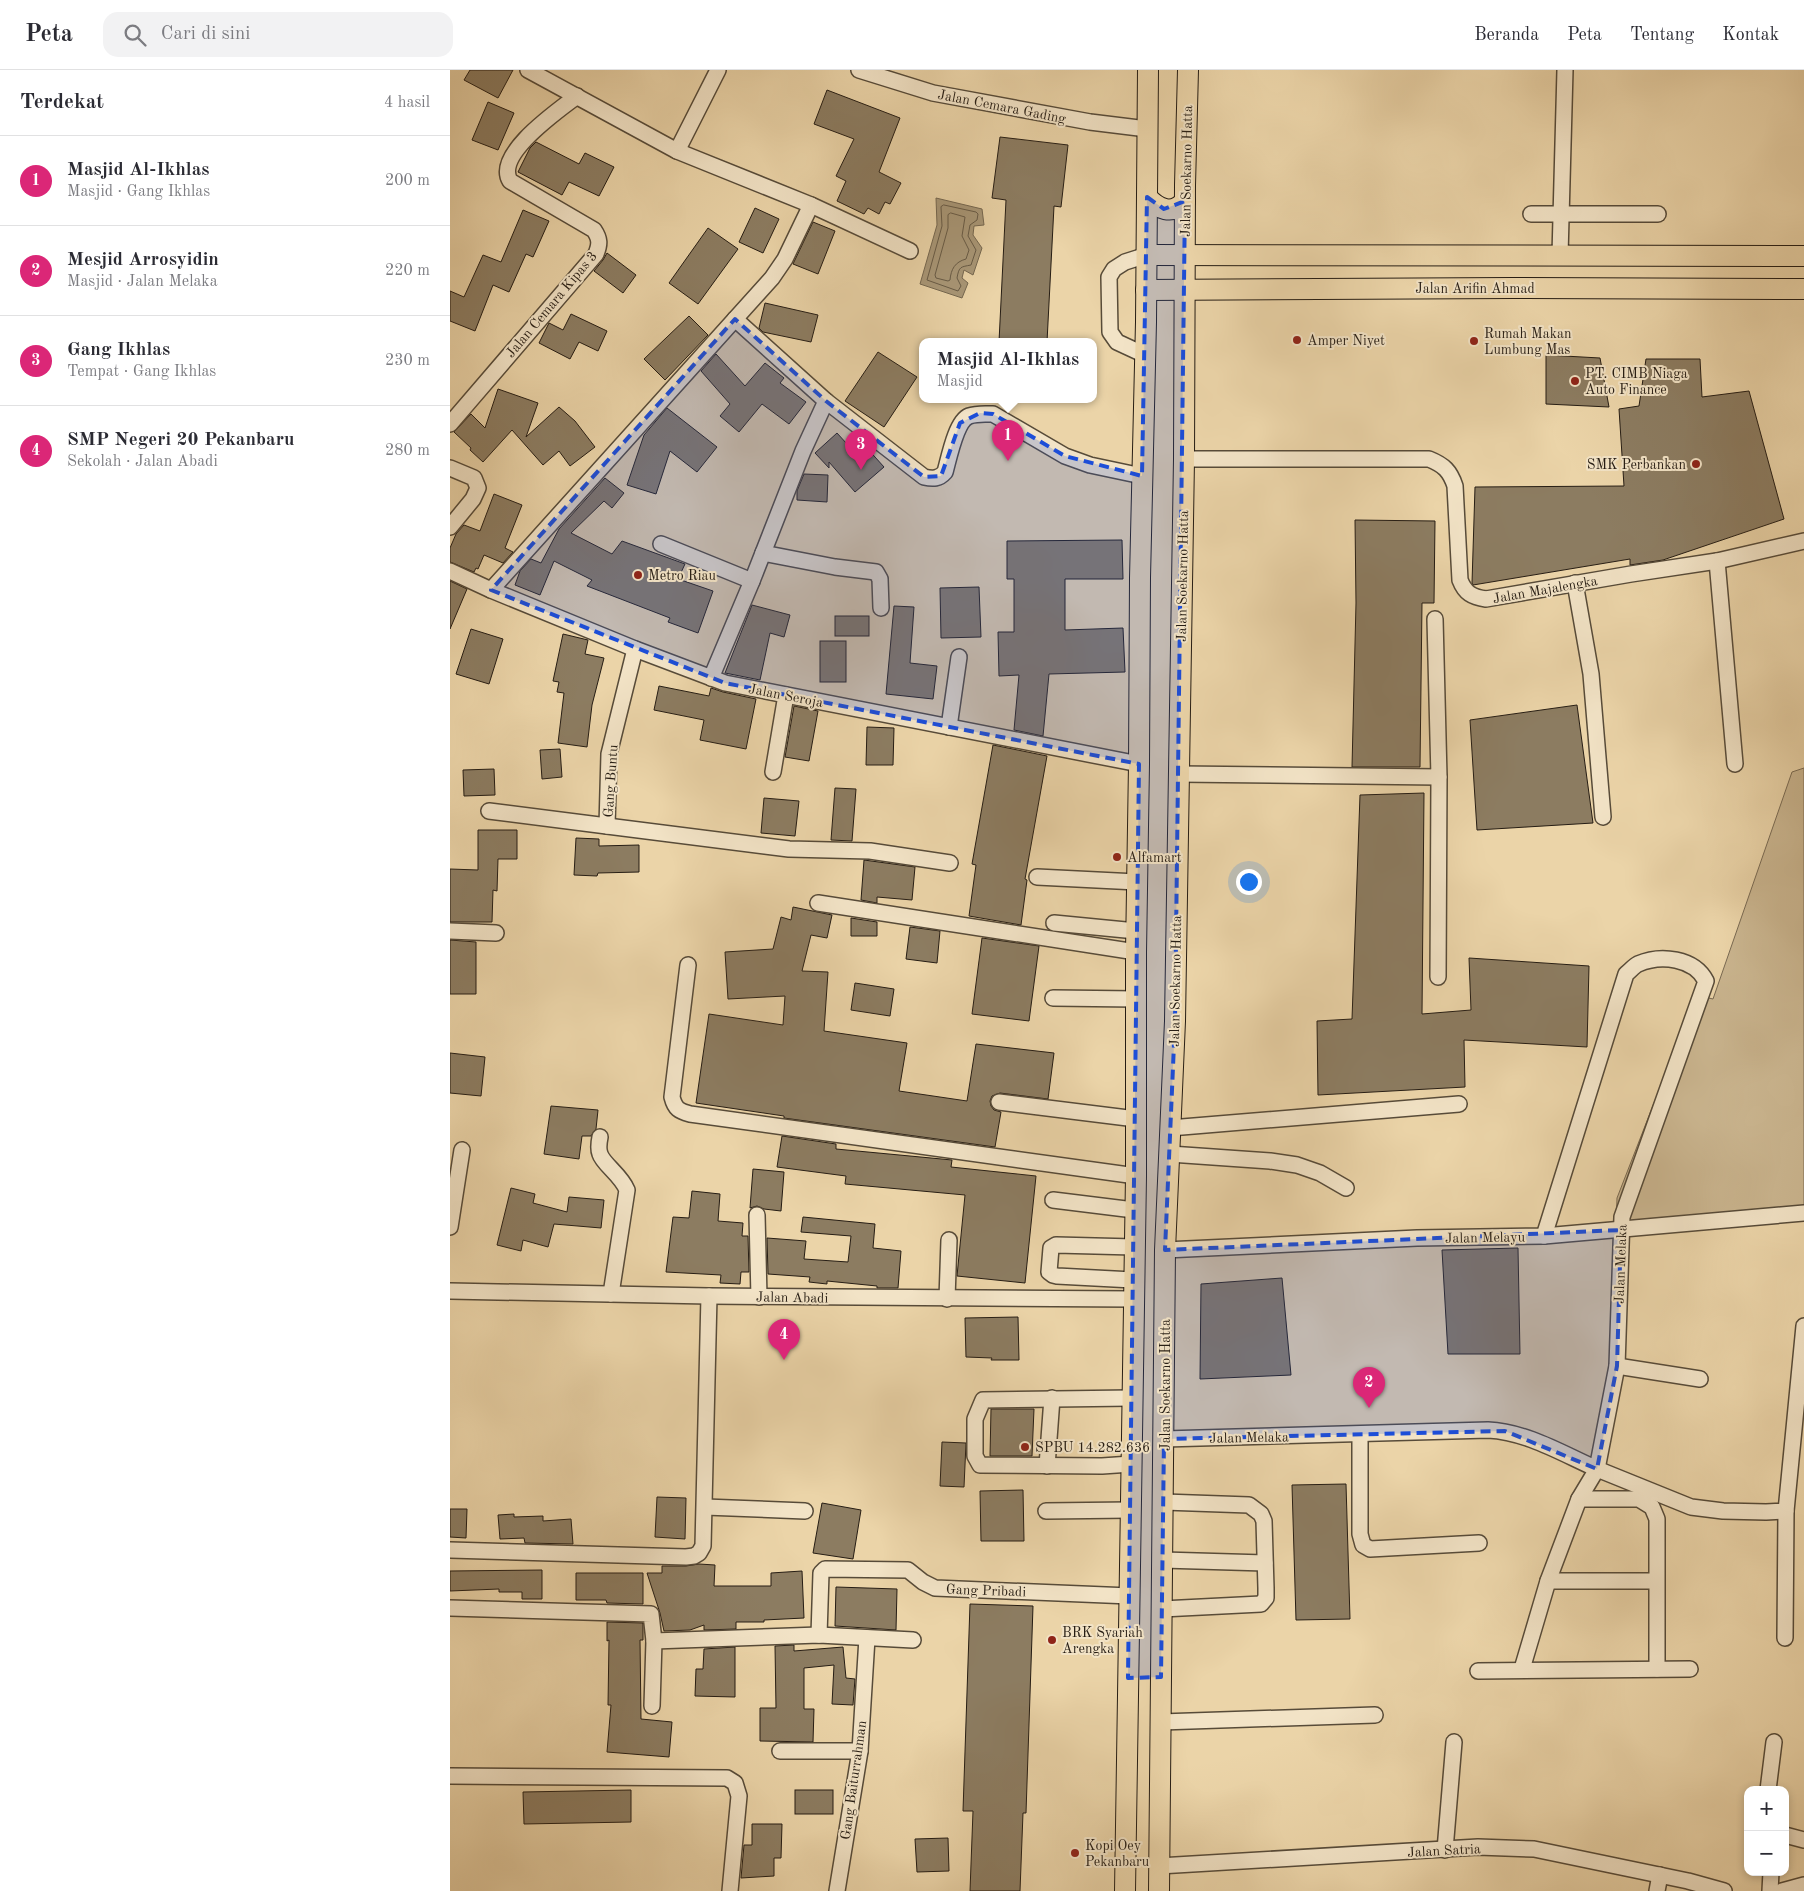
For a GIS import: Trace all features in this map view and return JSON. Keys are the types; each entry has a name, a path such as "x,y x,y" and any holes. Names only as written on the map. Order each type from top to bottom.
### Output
{"main road":[{"path":"1125,1891 1131,1398 1136,1176 1136,931 1147,255 1148,70"},
{"name":"Jalan Soekarno Hatta","path":"1159,1891 1166,1250 1175,1021 1188,70"},
{"path":"1147,197 1157,207 1164,209 1174,209 1181,206 1185,201"},
{"path":"1147,255 1804,256"},
{"name":"Jalan Arifin Ahmad","path":"1146,290 1804,288"},
{"path":"1128,1678 1161,1678"}],"street":[{"path":"528,70 677,151 811,205 910,251"},
{"path":"677,151 718,70"},
{"name":"Jalan Cemara Gading","path":"859,70 933,93 1090,122 1147,129"},
{"path":"1560,255 1565,70"},
{"name":"Jalan Cemara Kipas 3","path":"450,424 596,254 600,241 594,230 510,181 506,171 508,164 529,134 577,96"},
{"path":"491,590 772,278 785,259 811,205"},
{"path":"1531,214 1658,214"},
{"path":"1145,355 1117,342 1110,332 1108,277 1114,269 1125,262 1147,255"},
{"path":"735,319 826,402 924,477 941,476 945,472 960,423 968,416 980,413 993,414 1065,456 1090,465 1142,476"},
{"path":"711,678 752,581 802,451 826,402"},
{"name":"Jalan Majalengka","path":"1184,459 1429,459 1439,463 1451,474 1455,486 1460,580 1464,589 1469,594 1486,599 1717,561 1804,541"},
{"path":"450,468 474,478 478,488 472,499 450,527"},
{"path":"661,544 752,581"},
{"path":"763,553 835,567 876,572 880,579 881,608"},
{"path":"1717,561 1735,764"},
{"name":"Jalan Seroja","path":"450,571 491,590 711,678 744,687 1139,764"},
{"path":"1575,583 1591,674 1603,818"},
{"path":"1434,619 1438,777 1438,977"},
{"name":"Gang Buntu","path":"489,811 607,826 609,754 635,648"},
{"path":"949,727 959,657"},
{"path":"773,772 786,695"},
{"path":"1178,774 1438,777"},
{"path":"607,826 789,849 870,851 950,863"},
{"path":"1037,877 1137,882"},
{"path":"818,903 1136,952"},
{"path":"1054,923 1136,931"},
{"path":"450,931 496,933"},
{"name":"Jalan Melaka","path":"1544,1236 1626,974 1636,965 1650,960 1666,958 1690,964 1701,972 1706,981 1625,1208 1621,1230 1617,1366 1597,1469"},
{"path":"688,965 672,1098 674,1106 678,1111 1136,1176"},
{"path":"1053,998 1136,999"},
{"path":"999,1102 1136,1119"},
{"path":"1170,1128 1459,1104"},
{"path":"600,1137 600,1154 603,1160 623,1181 627,1190 610,1294"},
{"path":"450,1227 462,1150"},
{"path":"1170,1154 1270,1161 1296,1165 1320,1173 1346,1188"},
{"path":"1053,1200 1134,1210"},
{"name":"Jalan Melayu","path":"1166,1250 1417,1238 1544,1236 1804,1213"},
{"path":"757,1215 759,1297"},
{"path":"947,1299 949,1240"},
{"path":"1133,1289 1053,1276 1049,1272 1051,1248 1056,1246 1134,1247"},
{"name":"Jalan Abadi","path":"450,1291 947,1299 1133,1289"},
{"path":"450,1550 694,1556 699,1553 703,1546 705,1507 709,1296"},
{"path":"1785,1638 1786,1511 1797,1472 1804,1326"},
{"path":"1617,1366 1700,1379"},
{"path":"1047,1466 1052,1398"},
{"path":"1131,1398 983,1400 975,1420 975,1456 980,1465 1131,1464"},
{"name":"Jalan Melaka","path":"1164,1439 1505,1431 1522,1435 1597,1469 1691,1507 1722,1511 1786,1511"},
{"path":"1360,1435 1360,1534 1363,1545 1370,1549 1479,1543"},
{"path":"1522,1669 1548,1581 1579,1499 1597,1469"},
{"path":"1579,1499 1639,1499 1652,1507 1657,1519 1656,1670"},
{"path":"1162,1609 1262,1604 1266,1598 1264,1521 1261,1514 1249,1505 1164,1502"},
{"path":"705,1507 805,1511"},
{"path":"1046,1511 1130,1510"},
{"path":"1163,1560 1265,1563"},
{"name":"Gang Pribadi","path":"819,1635 821,1573 825,1569 908,1570 923,1582 935,1588 1130,1596"},
{"path":"1548,1581 1656,1581"},
{"path":"450,1608 651,1614 654,1641 652,1706"},
{"path":"654,1641 819,1635 913,1640"},
{"name":"Gang Baiturrahman","path":"837,1891 860,1751 867,1638"},
{"path":"1478,1670 1690,1669"},
{"path":"1161,1722 1375,1715"},
{"path":"1445,1850 1454,1742"},
{"path":"1768,1786 1774,1742"},
{"path":"780,1751 860,1751"},
{"path":"450,1776 727,1778 735,1784 739,1796 730,1891"},
{"path":"1789,1836 1804,1840"},
{"name":"Jalan Satria","path":"1159,1866 1478,1847 1534,1849 1660,1875 1724,1891"},
{"path":"1657,1891 1660,1875"},
{"path":"1770,1876 1770,1891"},
{"path":"1782,1891 1804,1885"}],"highlighted area":[{"path":"1147,197 1164,209 1185,201 1175,1021 1165,1250 1621,1230 1617,1366 1597,1469 1505,1431 1164,1439 1161,1677 1128,1678 1139,764 725,683 491,590 735,319 826,401 924,477 941,476 960,423 980,413 993,414 1065,456 1142,476"}],"shaded area":[{"path":"1804,768 1804,1207 1616,1227 1617,1198 1696,995 1713,999 1792,772"}],"water":[{"path":"936,198 982,209 984,225 974,226 973,235 982,248 973,275 964,270 962,278 968,283 962,298 920,284 937,225"}],"building":[{"path":"470,70 513,70 498,98 464,80"},
{"path":"827,90 900,118 879,172 901,183 890,204 885,202 879,214 868,208 864,214 837,201 846,181 836,176 854,139 814,124"},
{"path":"488,102 514,113 498,150 472,140"},
{"path":"1000,137 1068,145 1061,207 1054,206 1047,338 999,338 1006,200 992,198"},
{"path":"536,142 579,164 585,153 614,167 599,196 569,182 562,195 518,172 530,148"},
{"path":"755,208 779,219 763,253 739,242"},
{"path":"523,210 549,221 533,257 526,254 509,292 493,285 475,331 450,321 450,291 464,297 483,255 501,262"},
{"path":"813,222 835,231 818,274 793,264"},
{"path":"708,228 738,249 698,304 669,283"},
{"path":"607,253 636,275 623,293 594,271"},
{"path":"765,303 818,315 811,342 763,332 759,328"},
{"path":"571,314 607,331 598,351 579,342 570,359 539,343 549,323 563,330"},
{"path":"689,316 708,335 665,380 644,359"},
{"path":"878,352 917,377 884,427 845,401"},
{"path":"716,354 745,386 765,363 784,378 780,383 806,402 789,424 762,404 739,432 720,416 730,404 701,371"},
{"name":"PT. CIMB Niaga Auto Finance","path":"1546,355 1600,358 1609,407 1546,404"},
{"path":"1646,359 1700,359 1702,397 1749,391 1784,519 1663,560 1630,565 1630,559 1473,585 1475,487 1624,486 1619,409 1639,406"},
{"path":"498,389 538,403 526,437 559,407 575,421 595,447 570,466 559,451 543,465 512,430 483,462 454,432 471,414 485,428"},
{"path":"667,408 717,447 697,472 670,451 656,494 627,485 644,435"},
{"path":"837,433 857,455 866,447 884,467 855,492 829,462 829,468 815,453"},
{"path":"804,474 828,475 827,502 797,500 797,491"},
{"path":"605,478 624,493 612,508 604,501 571,533 612,554 622,541 685,564 678,579 713,591 698,633 668,622 670,618 587,586 592,580 554,561 540,595 515,585 520,571 531,559 541,563 559,529"},
{"path":"494,494 522,505 505,548 513,552 503,563 484,555 478,569 476,568 474,572 450,562 450,548 456,534 464,525 480,531"},
{"path":"1355,520 1435,521 1434,603 1422,603 1420,767 1352,767 1356,603"},
{"path":"1122,540 1123,579 1065,579 1065,630 1123,628 1125,672 1049,674 1043,736 1014,730 1019,675 999,676 998,632 1014,632 1014,579 1007,579 1007,541"},
{"path":"450,581 467,589 450,629"},
{"path":"979,587 981,637 941,638 940,588"},
{"path":"752,605 790,615 784,637 770,633 760,680 725,673"},
{"path":"894,606 914,607 910,663 937,666 933,699 886,694"},
{"path":"835,616 869,616 869,636 835,636"},
{"path":"471,629 503,639 489,684 456,674"},
{"path":"563,634 588,640 585,654 604,658 592,705 587,747 558,743 564,693 557,692 559,682 553,681"},
{"path":"820,641 846,641 846,682 820,682"},
{"path":"659,686 709,696 711,688 756,699 746,749 700,740 704,720 654,710"},
{"path":"1577,705 1593,823 1477,830 1470,720"},
{"path":"794,706 818,711 809,761 785,757"},
{"path":"867,727 894,728 893,765 866,765"},
{"path":"993,745 1047,756 1025,879 1027,880 1021,925 969,916 976,865 972,864"},
{"path":"560,749 562,777 542,779 540,750"},
{"path":"494,769 495,795 464,796 463,770"},
{"path":"835,788 856,789 852,841 831,840"},
{"path":"1424,793 1422,1014 1471,1010 1469,958 1589,966 1587,1047 1464,1040 1465,1087 1318,1095 1317,1021 1352,1019 1360,795"},
{"path":"764,798 799,801 795,836 761,833"},
{"path":"478,830 517,830 517,859 498,859 497,891 493,890 492,922 450,922 450,869 478,870"},
{"path":"576,838 599,839 599,846 639,845 639,872 598,873 597,876 574,875"},
{"path":"864,860 915,867 912,900 877,897 877,903 861,900"},
{"path":"793,907 832,915 827,938 811,935 802,971 828,972 824,1031 907,1043 899,1091 967,1101 976,1044 1054,1053 1048,1099 1000,1093 992,1096 991,1106 994,1110 1001,1112 995,1147 784,1118 784,1116 696,1103 709,1014 783,1025 785,996 728,999 725,952 773,949 781,917 791,920"},
{"path":"851,918 877,922 877,936 851,936"},
{"path":"910,927 940,931 937,963 906,959"},
{"path":"982,938 1039,946 1029,1021 972,1014"},
{"path":"450,940 476,942 476,994 450,994"},
{"path":"855,983 894,989 890,1016 851,1010"},
{"path":"450,1053 485,1057 481,1096 450,1093"},
{"path":"551,1106 598,1110 596,1129 591,1136 582,1136 579,1159 544,1154"},
{"path":"782,1136 836,1144 836,1149 952,1160 951,1167 1036,1176 1025,1283 957,1276 965,1195 845,1184 846,1176 777,1167"},
{"path":"753,1169 784,1172 781,1211 764,1209 757,1206 750,1208"},
{"path":"511,1188 535,1194 533,1203 567,1212 569,1197 604,1200 601,1228 554,1224 548,1247 523,1240 521,1251 497,1245"},
{"path":"692,1191 720,1194 718,1221 743,1223 742,1236 748,1236 749,1272 741,1272 740,1284 720,1283 721,1275 666,1272 673,1217 689,1218"},
{"path":"803,1217 875,1224 873,1248 901,1251 898,1288 877,1288 877,1286 827,1281 827,1284 809,1282 810,1277 768,1274 767,1238 806,1241 804,1259 848,1262 851,1236 801,1232"},
{"path":"1518,1248 1520,1354 1448,1354 1442,1250"},
{"path":"1282,1278 1291,1375 1200,1379 1201,1284"},
{"path":"1018,1317 1019,1360 991,1360 992,1358 966,1357 965,1318"},
{"path":"991,1409 1034,1409 1032,1456 990,1456"},
{"path":"942,1442 966,1443 964,1487 940,1486"},
{"path":"1346,1484 1350,1619 1296,1620 1292,1485"},
{"path":"1023,1490 1024,1541 981,1541 980,1491"},
{"path":"657,1497 686,1498 685,1539 655,1537"},
{"path":"822,1503 861,1510 853,1559 813,1553"},
{"path":"450,1509 467,1509 466,1538 450,1537"},
{"path":"514,1514 514,1517 543,1516 543,1521 571,1519 573,1544 525,1543 524,1538 500,1539 498,1515"},
{"path":"715,1565 714,1586 771,1586 771,1573 802,1571 804,1618 764,1620 764,1622 736,1622 736,1629 704,1630 704,1625 690,1630 664,1631 647,1573 662,1573 662,1566"},
{"path":"542,1570 542,1599 522,1599 522,1592 499,1592 499,1589 450,1591 450,1571"},
{"path":"576,1573 643,1573 643,1604 607,1603 606,1600 576,1600"},
{"path":"836,1587 897,1589 896,1630 835,1626"},
{"path":"970,1604 1033,1606 1026,1813 1023,1813 1020,1891 970,1891 973,1811 963,1811"},
{"path":"607,1622 643,1623 643,1640 640,1640 641,1719 672,1722 669,1757 607,1752 611,1705 608,1705 609,1640 607,1641"},
{"path":"794,1645 794,1651 843,1647 846,1678 855,1679 853,1705 832,1704 834,1665 804,1668 804,1709 814,1709 813,1742 760,1741 760,1708 776,1708 775,1646"},
{"path":"735,1647 735,1697 695,1696 696,1669 703,1669 704,1649"},
{"path":"631,1790 631,1822 524,1824 523,1792"},
{"path":"795,1790 833,1790 833,1814 795,1814"},
{"path":"752,1824 782,1824 781,1858 774,1858 774,1876 741,1878 744,1845 752,1845"},
{"path":"948,1838 949,1871 917,1872 915,1839"}],"place":[{"name":"Amper Niyet","path":"1297,340"},
{"name":"Rumah Makan Lumbung Mas","path":"1474,341"},
{"name":"PT. CIMB Niaga Auto Finance","path":"1575,381"},
{"name":"Masjid Al-Ikhlas","path":"1008,461"},
{"name":"SMK Perbankan","path":"1696,464"},
{"name":"Gang Ikhlas","path":"861,470"},
{"name":"Metro Riau","path":"638,575"},
{"name":"Alfamart","path":"1117,857"},
{"name":"SMP Negeri 20 Pekanbaru","path":"784,1360"},
{"name":"Mesjid Arrosyidin","path":"1369,1408"},
{"name":"SPBU 14.282.636","path":"1025,1447"},
{"name":"BRK Syariah Arengka","path":"1052,1640"},
{"name":"Kopi Oey Pekanbaru","path":"1075,1853"}]}
